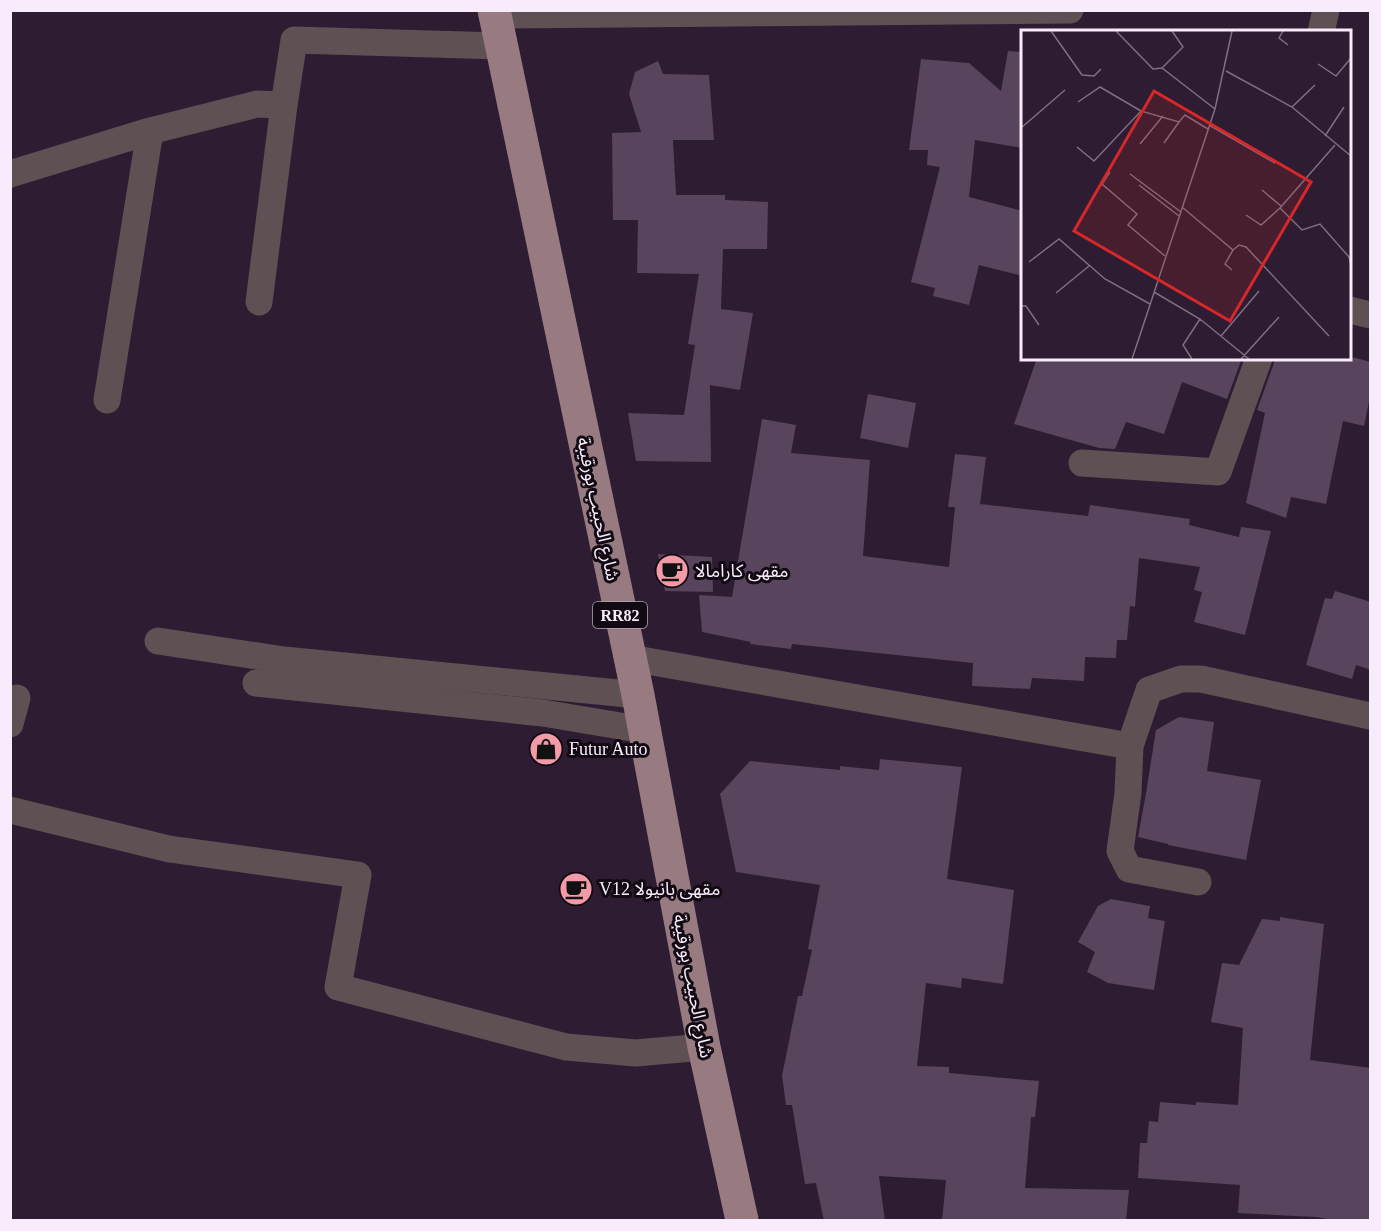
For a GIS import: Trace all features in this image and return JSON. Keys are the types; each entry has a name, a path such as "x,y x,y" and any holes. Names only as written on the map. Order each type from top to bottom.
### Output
{"main road":[{"name":"شارع الحبيب بورقيبة","path":"496,24 638,695 704,1047 742,1221"}],"street":[{"path":"259,302 294,40 496,24 1070,10"},
{"path":"1321,30 1326,10"},
{"path":"10,174 150,131 257,104 284,105"},
{"path":"107,400 150,131"},
{"path":"1351,310 1371,315"},
{"path":"1082,463 1218,472 1257,360"},
{"path":"158,641 285,660 638,695"},
{"path":"630,658 1130,746"},
{"path":"1198,882 1129,869 1120,851 1128,793 1130,746 1149,690 1181,679 1201,679 1371,716"},
{"path":"256,683 543,713 644,730"},
{"path":"10,724 17,698"},
{"path":"10,810 169,849 358,875 339,987 566,1047 636,1053 704,1047"}],"building":[{"path":"1008,51 1021,52 1021,148 975,140 969,197 1021,210 1021,276 979,265 969,305 933,296 935,288 911,282 940,167 927,165 928,150 909,150 921,59 969,63 1001,91"},
{"path":"658,61 663,74 709,75 714,140 673,140 676,195 725,195 725,200 768,202 767,249 723,249 721,309 753,313 740,390 710,385 711,462 636,461 628,413 684,415 695,345 688,344 699,274 637,273 638,220 613,220 612,133 641,132 629,94 635,72"},
{"path":"1351,358 1371,362 1371,392 1364,426 1343,421 1326,504 1291,497 1286,518 1246,503 1265,413 1257,410 1274,360 1351,360"},
{"path":"1036,360 1241,360 1227,399 1182,382 1164,434 1126,422 1115,449 1099,448 1014,424"},
{"path":"868,394 916,403 908,448 860,438"},
{"path":"762,419 796,425 791,453 870,460 863,556 949,567 955,507 948,507 955,454 986,457 980,504 1088,516 1090,505 1190,519 1189,525 1239,537 1241,527 1271,531 1245,635 1194,622 1202,592 1194,590 1200,567 1139,558 1135,607 1130,606 1127,640 1117,640 1116,658 1085,657 1084,681 1032,678 1030,689 972,686 973,663 792,644 791,649 750,644 751,642 702,632 699,595 732,597"},
{"path":"658,554 712,557 713,592 665,591"},
{"path":"1335,591 1371,602 1371,670 1356,665 1352,679 1306,665 1325,598 1332,599"},
{"path":"1179,717 1214,722 1207,771 1261,780 1246,860 1138,837 1156,730"},
{"path":"880,759 962,767 947,879 1014,890 1003,984 962,978 961,988 926,983 917,1066 949,1067 949,1073 1039,1081 1035,1117 1031,1117 1025,1188 1129,1190 1126,1221 942,1221 946,1180 879,1176 885,1221 824,1221 816,1183 805,1184 792,1105 786,1105 782,1076 798,996 802,996 812,950 808,949 820,885 736,872 720,794 750,761 840,770 840,766 879,770"},
{"path":"1111,899 1150,906 1148,918 1165,921 1154,990 1108,983 1087,972 1095,952 1078,942 1098,906"},
{"path":"1280,917 1324,924 1310,1060 1371,1068 1371,1221 1341,1221 1316,1217 1238,1213 1240,1185 1138,1178 1140,1143 1147,1143 1149,1121 1158,1122 1160,1102 1238,1105 1243,1028 1211,1022 1222,963 1239,965 1262,919 1280,921"}],"place":[{"name":"مقهى كارامالا","path":"672,571"},
{"name":"Futur Auto","path":"546,749"},
{"name":"V12 مقهى بانيولا","path":"576,889"}]}
